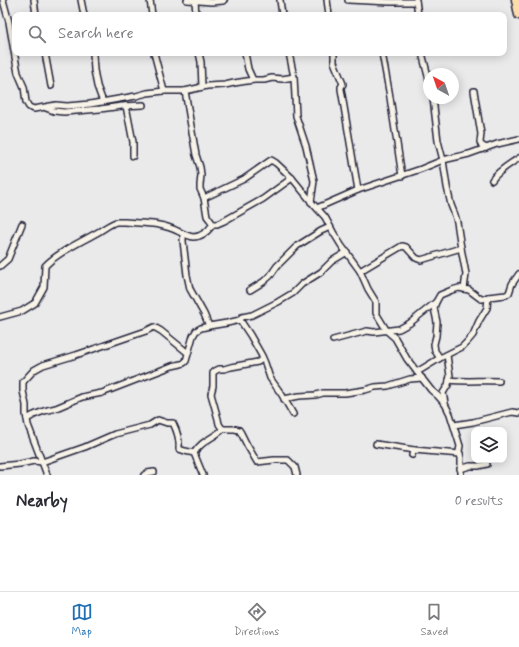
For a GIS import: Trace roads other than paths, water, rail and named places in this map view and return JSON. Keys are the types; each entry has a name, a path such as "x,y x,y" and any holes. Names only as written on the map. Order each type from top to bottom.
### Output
{"main road":[{"path":"516,0 519,15"}],"street":[{"path":"34,0 36,12"},
{"path":"81,0 83,12"},
{"path":"150,0 152,12"},
{"path":"187,0 211,2 224,0"},
{"path":"280,0 282,12"},
{"path":"327,0 329,12"},
{"path":"348,0 390,2 416,1 418,12"},
{"path":"2,1 9,22 12,40"},
{"path":"195,1 196,12"},
{"path":"15,56 18,73 24,87 28,106 32,109 56,105 67,106 90,104 147,94 185,91 202,87 253,80 294,77"},
{"path":"46,56 51,86"},
{"path":"93,56 97,86 103,102"},
{"path":"155,56 164,92"},
{"path":"200,56 202,87"},
{"path":"246,56 248,69 253,80"},
{"path":"290,56 294,77 296,116 306,146 314,181 311,202"},
{"path":"334,56 334,62 343,84 341,89 358,190"},
{"path":"383,56 402,176"},
{"path":"423,56 426,68"},
{"path":"185,91 201,175 200,189 204,198 207,216 213,224"},
{"path":"474,91 480,128 480,142 481,145 486,148"},
{"path":"434,104 438,141 443,160 447,187 451,205 458,222 466,274 464,289"},
{"path":"45,107 54,111 64,112 143,105"},
{"path":"126,106 133,142 133,156"},
{"path":"317,208 358,190 421,170 443,160 519,139"},
{"path":"492,180 494,176 504,167 519,158"},
{"path":"204,198 244,180 271,160 292,178 325,217 330,227 360,271 376,302 376,313 387,331 394,338 406,359 431,390 445,404 454,425 460,446 461,475"},
{"path":"0,317 27,309 34,303 44,287 45,266 68,249 111,224 119,222 150,223 172,228 183,234 194,237 208,230 213,224 224,221 263,199 292,178"},
{"path":"0,266 8,259 22,224"},
{"path":"250,290 264,282 282,260 297,246 330,227"},
{"path":"183,234 182,241 190,289 209,326"},
{"path":"360,271 402,246 406,247 416,258 421,260 461,248"},
{"path":"27,419 38,413 56,408 82,397 102,393 172,366 181,364 186,361 194,333 200,328 240,320 242,317 256,313 287,297 302,284 321,272 332,262 347,252"},
{"path":"440,358 435,351 434,344 437,323 434,308 440,295 454,289 464,289 473,292 480,299 506,295 509,293 512,284 519,274"},
{"path":"417,372 462,347 473,335 487,308 488,297"},
{"path":"333,340 367,331 374,332 399,329 410,323 436,302"},
{"path":"240,320 265,363 270,378 293,414"},
{"path":"47,475 28,425 23,391 23,384 34,370 43,365 82,353 154,327 188,353"},
{"path":"445,404 444,393 450,376 447,355"},
{"path":"223,429 219,424 211,394 213,386 213,373 219,369 224,370 231,367 258,362 262,358"},
{"path":"284,399 323,393 345,393 366,390 375,387 388,386 410,379 422,378"},
{"path":"449,380 472,382 480,380 499,381"},
{"path":"454,425 473,422 512,412 519,413"},
{"path":"0,466 34,461 42,462 85,447 115,434 150,425 158,420 173,423 177,432 179,449 194,453"},
{"path":"194,453 198,446 210,437 218,434 223,429 235,429 239,430 257,462 288,460 294,467 297,475"},
{"path":"376,444 413,453 460,454"},
{"path":"194,453 203,475"},
{"path":"460,469 488,464"},
{"path":"144,475 154,472"}]}
